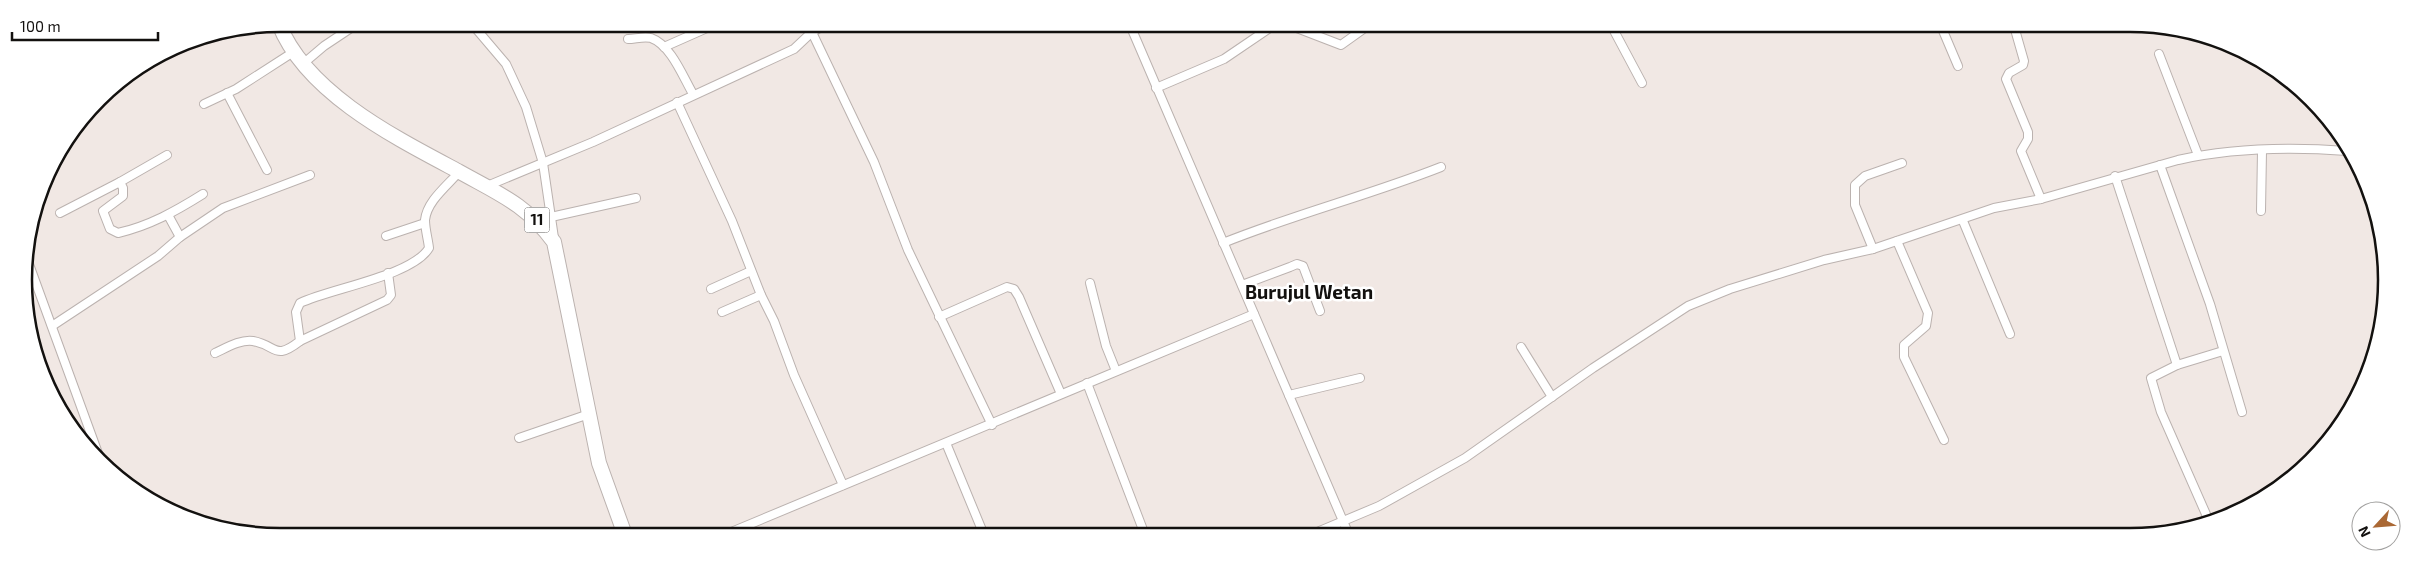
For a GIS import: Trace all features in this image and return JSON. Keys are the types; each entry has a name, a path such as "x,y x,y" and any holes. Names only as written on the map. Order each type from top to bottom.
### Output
{"highway":[{"name":"11","path":"284,33 304,63 334,94 350,107 529,212 554,242 599,463 622,528"}],"street":[{"path":"304,63 344,33"},
{"path":"479,33 509,70 526,107 543,163 554,242"},
{"path":"664,47 696,33"},
{"path":"487,186 543,163 794,50 806,33"},
{"path":"812,33 874,162 908,250 992,425"},
{"path":"1133,33 1346,528"},
{"path":"1156,88 1224,59 1262,33"},
{"path":"1310,33 1341,45 1358,33"},
{"path":"1615,33 1642,83"},
{"path":"1944,33 1958,66"},
{"path":"2016,33 2024,61 2023,65 2009,74 2006,79 2028,132 2028,139 2021,151 2041,199"},
{"path":"628,39 649,37 664,47 694,94"},
{"path":"204,104 227,93 295,51"},
{"path":"2159,54 2198,155"},
{"path":"227,93 268,170"},
{"path":"677,102 732,221 751,271 774,320 794,374 842,485"},
{"path":"1325,528 1380,506 1456,462 1688,306 1730,289 1824,260 1898,242 2003,206 2041,199 2115,176 2198,155 2317,149 2341,151"},
{"path":"2262,151 2262,211"},
{"path":"60,213 167,155"},
{"path":"1872,249 1855,205 1855,185 1865,176 1902,163"},
{"path":"2160,165 2210,304 2222,351 2242,412"},
{"path":"1223,243 1257,229 1442,167"},
{"path":"300,340 296,312 300,303 388,273 420,259 424,255 429,248 425,223 426,213 433,201 459,172"},
{"path":"52,326 158,256 180,237 223,208 310,175"},
{"path":"2115,176 2177,365"},
{"path":"120,182 123,188 123,196 103,211 113,232 134,229 168,215 203,194"},
{"path":"550,217 636,198"},
{"path":"168,215 180,237"},
{"path":"1963,220 2010,334"},
{"path":"386,236 425,223"},
{"path":"1898,242 1928,313 1926,326 1904,345 1904,357 1944,440"},
{"path":"1242,285 1297,264 1303,266 1320,311"},
{"path":"711,289 751,271"},
{"path":"32,273 94,443"},
{"path":"215,353 240,342 252,341 280,352 287,350 300,340 387,300 392,295 388,273"},
{"path":"1090,283 1106,346 1116,371"},
{"path":"939,317 1007,287 1012,288 1019,297 1061,394"},
{"path":"722,312 761,294"},
{"path":"741,528 992,425 1061,394 1254,314"},
{"path":"1520,347 1552,397"},
{"path":"2207,516 2161,412 2150,378 2177,365 2222,351"},
{"path":"1289,395 1360,378"},
{"path":"1087,383 1142,528"},
{"path":"520,438 589,414"},
{"path":"946,443 981,528"}],"district":[{"name":"Burujul Wetan","path":"1309,292"}]}
